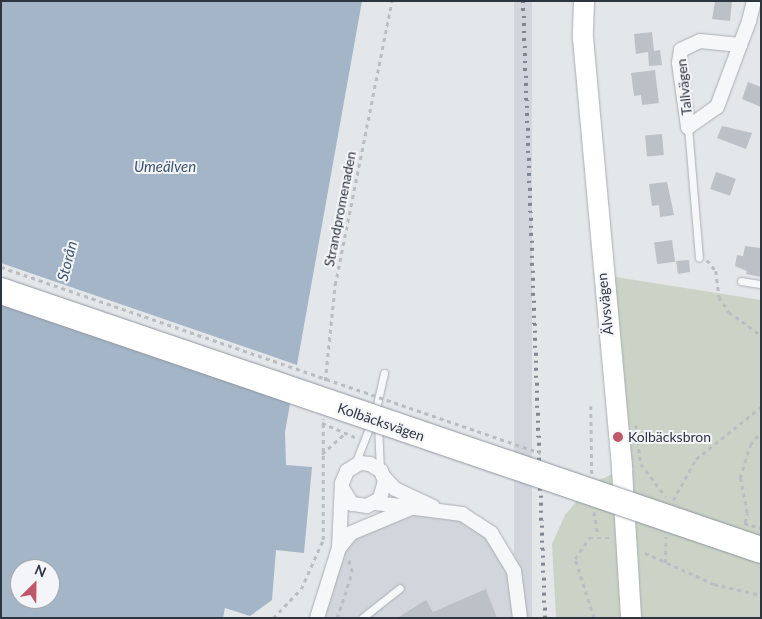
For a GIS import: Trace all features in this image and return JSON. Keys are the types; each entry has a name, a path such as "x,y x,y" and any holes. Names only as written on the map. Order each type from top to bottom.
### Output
{"highway":[{"name":"Kolbäcksvägen","path":"1,281 753,531"},
{"name":"Kolbäcksvägen","path":"1,291 761,550"}],"main road":[{"name":"Älvsvägen","path":"573,1 583,38"},
{"name":"Älvsvägen","path":"584,1 583,38 630,568 627,585 631,618"},
{"name":"Älvsvägen","path":"630,568 638,586 643,618"}],"street":[{"name":"Tallvägen","path":"740,45 700,41 681,50 679,63 688,126 717,107 740,45 754,1"},
{"path":"320,617 339,548 344,474 355,464 370,464 382,473 395,488 436,508"},
{"path":"339,548 385,490 382,473"},
{"path":"342,488 352,504 436,508 462,514 491,533 510,561 518,592 520,618"},
{"path":"351,533 410,508"}],"lane":[{"name":"Tallvägen","path":"688,126 699,258"},
{"path":"741,281 761,284"},
{"path":"355,464 378,404 384,373"},
{"path":"378,404 382,473"},
{"path":"362,618 400,588"}],"path":[{"name":"Strandpromenaden","path":"325,384 335,285 392,1"},
{"path":"698,246 716,271 720,297 729,312 761,335"},
{"path":"1,268 549,456"},
{"path":"591,406 594,442"},
{"path":"636,425 641,464 671,503 696,459 761,407"},
{"path":"274,618 301,588 320,553 324,527 323,413"},
{"path":"322,422 344,434 358,438"},
{"path":"753,531 747,513 740,478 750,445 761,432"},
{"path":"322,454 344,434"},
{"path":"586,470 595,473"},
{"path":"659,495 677,501"},
{"path":"735,520 753,531"},
{"path":"665,563 667,528"},
{"path":"753,531 761,528"},
{"path":"594,618 575,559 589,538 612,538"},
{"path":"645,553 714,584 761,595"}],"shaded area":[{"path":"514,1 532,1 532,618 514,618"},
{"path":"603,275 761,300 761,618 556,618 552,544 565,515 592,483 622,470"},
{"path":"411,508 462,514 505,551 520,618 317,618 351,533"}],"water":[{"name":"Umeälven","path":"1,1 362,1 285,432 286,465 312,467 304,553 276,550 272,600 250,616 225,608 223,618 1,618"}],"pier":[{"path":"1,263 300,366 288,400 1,301"}],"building":[{"path":"715,1 732,1 730,21 712,19"},
{"path":"652,32 654,51 660,50 662,65 649,66 648,52 636,54 634,34"},
{"path":"655,70 659,103 642,105 641,95 634,96 631,73"},
{"path":"748,82 761,87 761,107 742,99"},
{"path":"722,126 752,133 746,149 717,138"},
{"path":"662,134 664,155 647,156 645,135"},
{"path":"716,172 736,179 730,196 710,189"},
{"path":"667,182 674,215 660,217 659,205 652,206 649,184"},
{"path":"672,240 675,262 657,264 654,243"},
{"path":"745,246 761,248 761,277 746,274 747,271 735,266 737,255 743,256"},
{"path":"689,260 690,272 678,274 676,261"},
{"path":"486,589 497,618 397,618 426,600 433,612"}],"railway":[{"path":"523,1 545,618"}],"place":[{"name":"Kolbäcksbron","path":"618,437"}],"water label":[{"name":"Storån","path":"67,261"}]}
